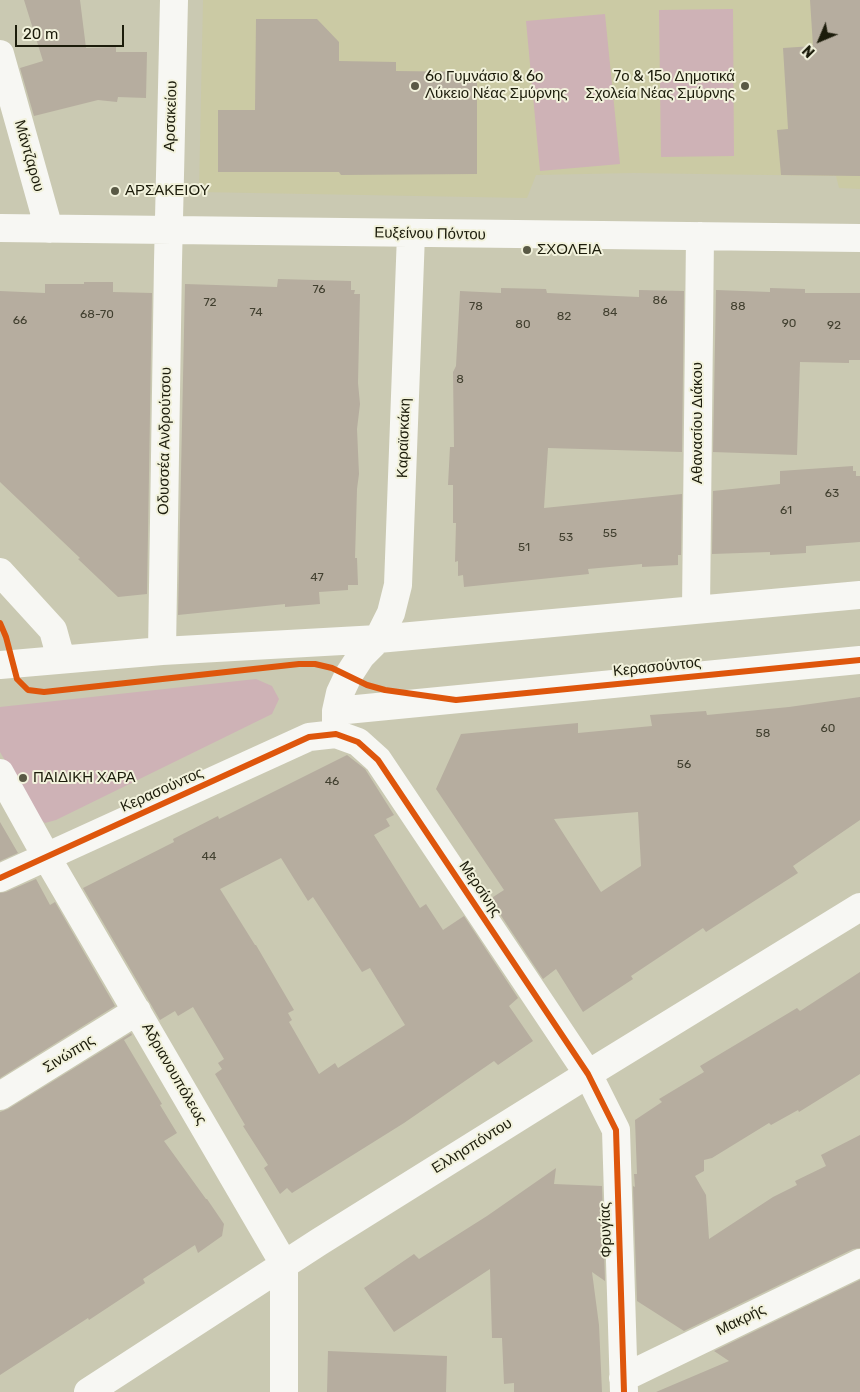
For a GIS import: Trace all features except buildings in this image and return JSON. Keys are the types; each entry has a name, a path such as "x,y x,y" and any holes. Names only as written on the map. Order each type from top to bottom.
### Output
{"street":[{"name":"Αρσακείου","path":"168,231 174,0"},
{"name":"Μάντζαρου","path":"0,54 49,229"},
{"name":"Ευξείνου Πόντου","path":"0,228 860,238"},
{"name":"Οδυσσέα Ανδρούτσου","path":"162,652 168,231"},
{"name":"Καραϊσκάκη","path":"378,639 390,613 398,584 411,234"},
{"name":"Αθανασίου Διάκου","path":"696,609 700,236"},
{"path":"0,572 53,630 61,659"},
{"path":"0,665 162,652 378,639 860,595"},
{"path":"336,723 340,693 348,676 361,656 378,639"},
{"name":"Κερασούντος","path":"0,878 336,723 860,660"},
{"name":"Μερσίνης","path":"336,723 378,760 588,1074"},
{"name":"Αδριανουπόλεως","path":"0,773 46,856 284,1264"},
{"name":"Ελλησπόντου","path":"88,1392 284,1264 860,907"},
{"name":"Σινώπης","path":"0,1096 137,1011"},
{"name":"Φρυγίας","path":"588,1074 616,1130 623,1385"},
{"name":"Μακρής","path":"623,1385 860,1263"},
{"path":"284,1264 284,1392"}],"shaded area":[{"name":"6ο Γυμνάσιο & 6ο Λύκειο Νέας Σμύρνης","path":"203,0 860,0 860,189 839,188 836,176 634,173 536,175 527,198 199,192"},
{"path":"733,9 734,156 661,157 659,10"},
{"path":"605,14 620,164 540,171 526,21"},
{"path":"256,679 272,686 279,699 272,714 56,820 45,823 38,817 0,752 0,707"}],"cycle path":[{"path":"0,623 6,637 17,679 28,690 44,692 299,664 315,664 332,668 367,685 385,690 456,700 860,660"},
{"path":"0,878 309,737 336,734 358,742 378,760 588,1074 616,1130 624,1392"}],"place":[{"name":"6ο Γυμνάσιο & 6ο Λύκειο Νέας Σμύρνης","path":"415,86"},
{"name":"7ο & 15ο Δημοτικά Σχολεία Νέας Σμύρνης","path":"745,86"},
{"name":"ΑΡΣΑΚΕΙΟΥ","path":"115,191"},
{"name":"ΣΧΟΛΕΙΑ","path":"527,250"},
{"name":"ΠΑΙΔΙΚΗ ΧΑΡΑ","path":"23,778"}]}
